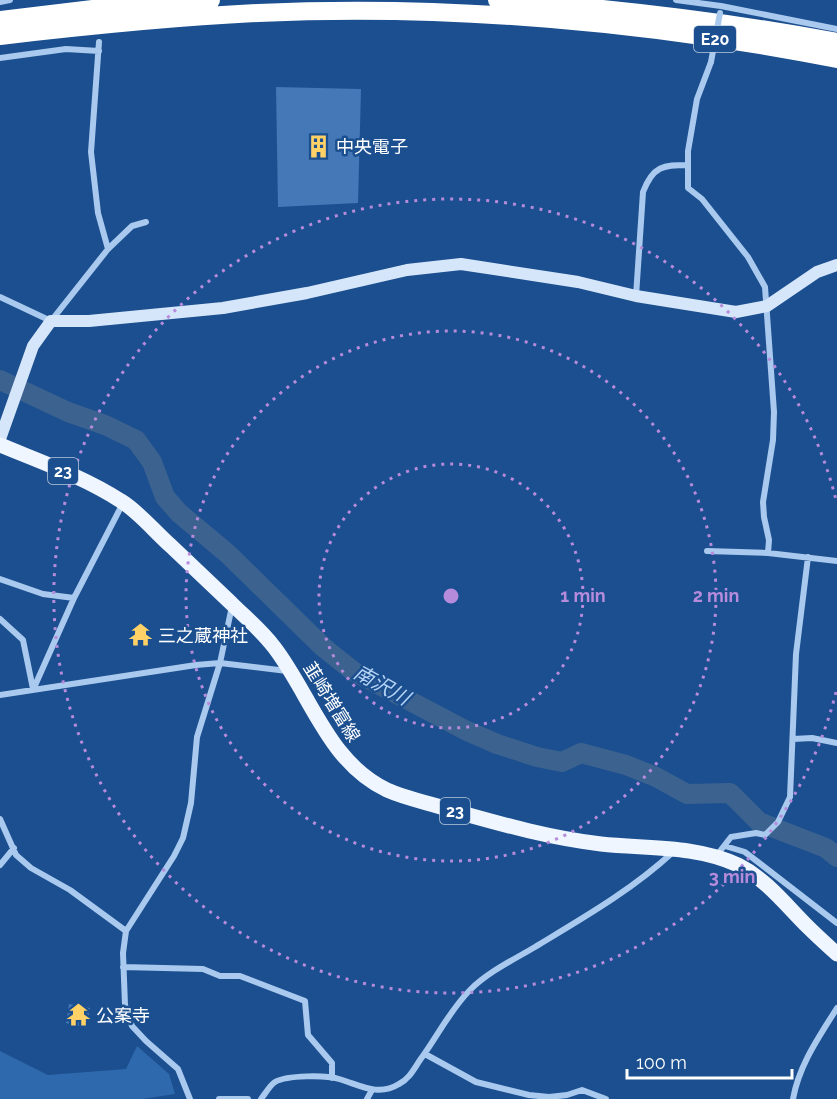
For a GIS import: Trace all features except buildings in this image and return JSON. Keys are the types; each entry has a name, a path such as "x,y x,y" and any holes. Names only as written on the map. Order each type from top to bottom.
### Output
{"highway":[{"path":"0,20 109,7 211,0"},
{"name":"E20","path":"497,0 595,7 685,18 837,42"},
{"name":"E20","path":"0,36 106,23 259,13 388,12 592,23 684,34 837,58"}],"main road":[{"name":"韮崎増富線","path":"0,445 79,478 123,502 232,604 273,646 291,671 330,740 354,767 387,790 556,838 604,844 721,851 762,881 837,954"}],"street":[{"path":"0,2 10,0"},
{"path":"676,0 837,28"},
{"path":"720,9 711,62 698,99 688,151 688,188 702,199 748,257 765,287 774,412 773,440 763,502 769,540 768,553"},
{"path":"99,42 91,152 98,213 108,249"},
{"path":"0,58 66,49 99,51"},
{"path":"636,296 643,192 647,181 651,174 663,167 688,165"},
{"path":"0,439 33,346 108,249 132,226 146,222"},
{"path":"0,297 51,321 89,321 223,308 307,293 406,270 460,264 502,269 587,284 636,296 736,312 767,306 817,272 837,265"},
{"path":"33,690 74,598 123,502"},
{"path":"706,550 768,553 837,561"},
{"path":"721,851 731,837 756,833 765,835 778,822 790,797 796,654 808,557"},
{"path":"0,579 43,594 74,598"},
{"path":"190,1099 178,1069 132,1026 125,1005 123,967 126,931 183,838 191,803 197,737 220,663 232,604"},
{"path":"0,619 23,639 33,690"},
{"path":"0,695 196,664 220,663 291,671"},
{"path":"793,739 812,738 837,743"},
{"path":"0,819 16,855 31,868 70,891 126,931"},
{"path":"0,865 14,848"},
{"path":"261,1099 274,1082 283,1079 332,1078 372,1090 387,1090 401,1083 409,1076 459,1002 472,987 601,907 651,873 677,849"},
{"path":"721,851 746,852 837,924"},
{"path":"123,967 203,969 220,976 240,976 305,1001 308,1035 332,1063 332,1078"},
{"path":"793,1099 804,1062 837,1008"},
{"path":"425,1054 476,1082 530,1095 549,1097 582,1090 606,1099"},
{"path":"367,1099 372,1090"},
{"path":"219,1099 248,1099"}],"shaded area":[{"path":"137,1046 169,1074 175,1094 142,1099 0,1099 0,1051 48,1075 126,1069"}],"waterway":[{"name":"南沢川","path":"0,380 68,412 105,425 136,440 152,462 165,497 179,513 228,554 323,647 353,671 465,730 497,744 537,757 562,762 581,753 626,765 656,777 687,794 730,793 759,822 826,848 837,857"}],"place":[{"name":"中央電子","path":"318,146"},
{"name":"三之蔵神社","path":"140,635"},
{"name":"公案寺","path":"78,1015"}]}
